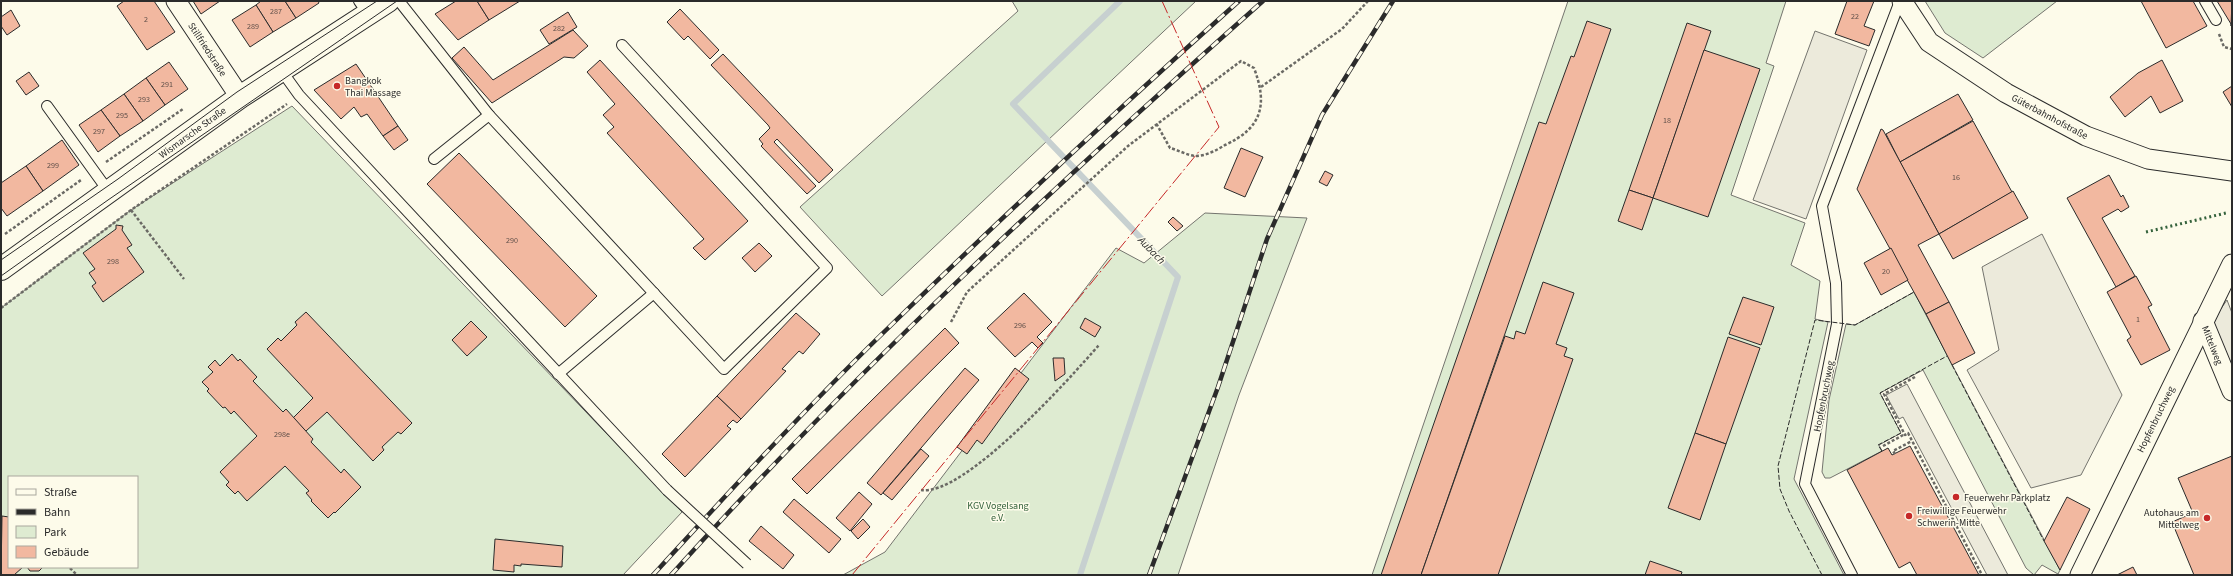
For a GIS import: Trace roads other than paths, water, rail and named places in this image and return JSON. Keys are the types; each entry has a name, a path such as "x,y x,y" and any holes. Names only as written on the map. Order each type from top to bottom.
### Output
{"main road":[{"name":"Wismarsche Straße","path":"1,269 240,97 281,70 363,7 388,1"}],"street":[{"name":"Stillfriedstraße","path":"176,1 240,97"},
{"name":"Güterbahnhofstraße","path":"1901,1 1929,42 2006,93 2086,136 2148,159 2232,171"},
{"name":"Hopfenbruchweg","path":"2080,575 2232,264"},
{"name":"Mittelweg","path":"2203,321 2232,390"}],"lane":[{"path":"399,1 489,115 724,369 827,268 622,45"},
{"name":"Güterbahnhofstraße","path":"1822,206 1901,1"},
{"path":"2205,1 2216,20"},
{"path":"281,70 299,95 667,490 747,564"},
{"path":"47,106 109,192"},
{"path":"434,159 489,115"},
{"name":"Hopfenbruchweg","path":"1822,206 1836,283 1837,324 1804,484 1852,575"},
{"path":"558,374 654,293"}],"waterway":[{"name":"Aubach","path":"1080,575 1178,277 1013,104 1120,1"}],"tram line":[{"path":"1,260 118,179 237,92 377,1"},
{"path":"1,276 108,200 397,1"}],"railway":[{"path":"653,575 795,422 853,362 1059,165 1239,1"},
{"path":"671,575 812,425 959,280 1110,139 1263,1"},
{"path":"1149,575 1218,387 1267,239 1322,115 1393,1"}],"place":[{"name":"Bangkok Thai Massage","path":"337,86"},
{"name":"Feuerwehr Parkplatz","path":"1956,497"},
{"name":"Freiwillige Feuerwehr Schwerin-Mitte","path":"1909,516"},
{"name":"Autohaus am Mittelweg","path":"2207,518"}],"park label":[{"name":"KGV Vogelsang e.V.","path":"998,510"}]}
